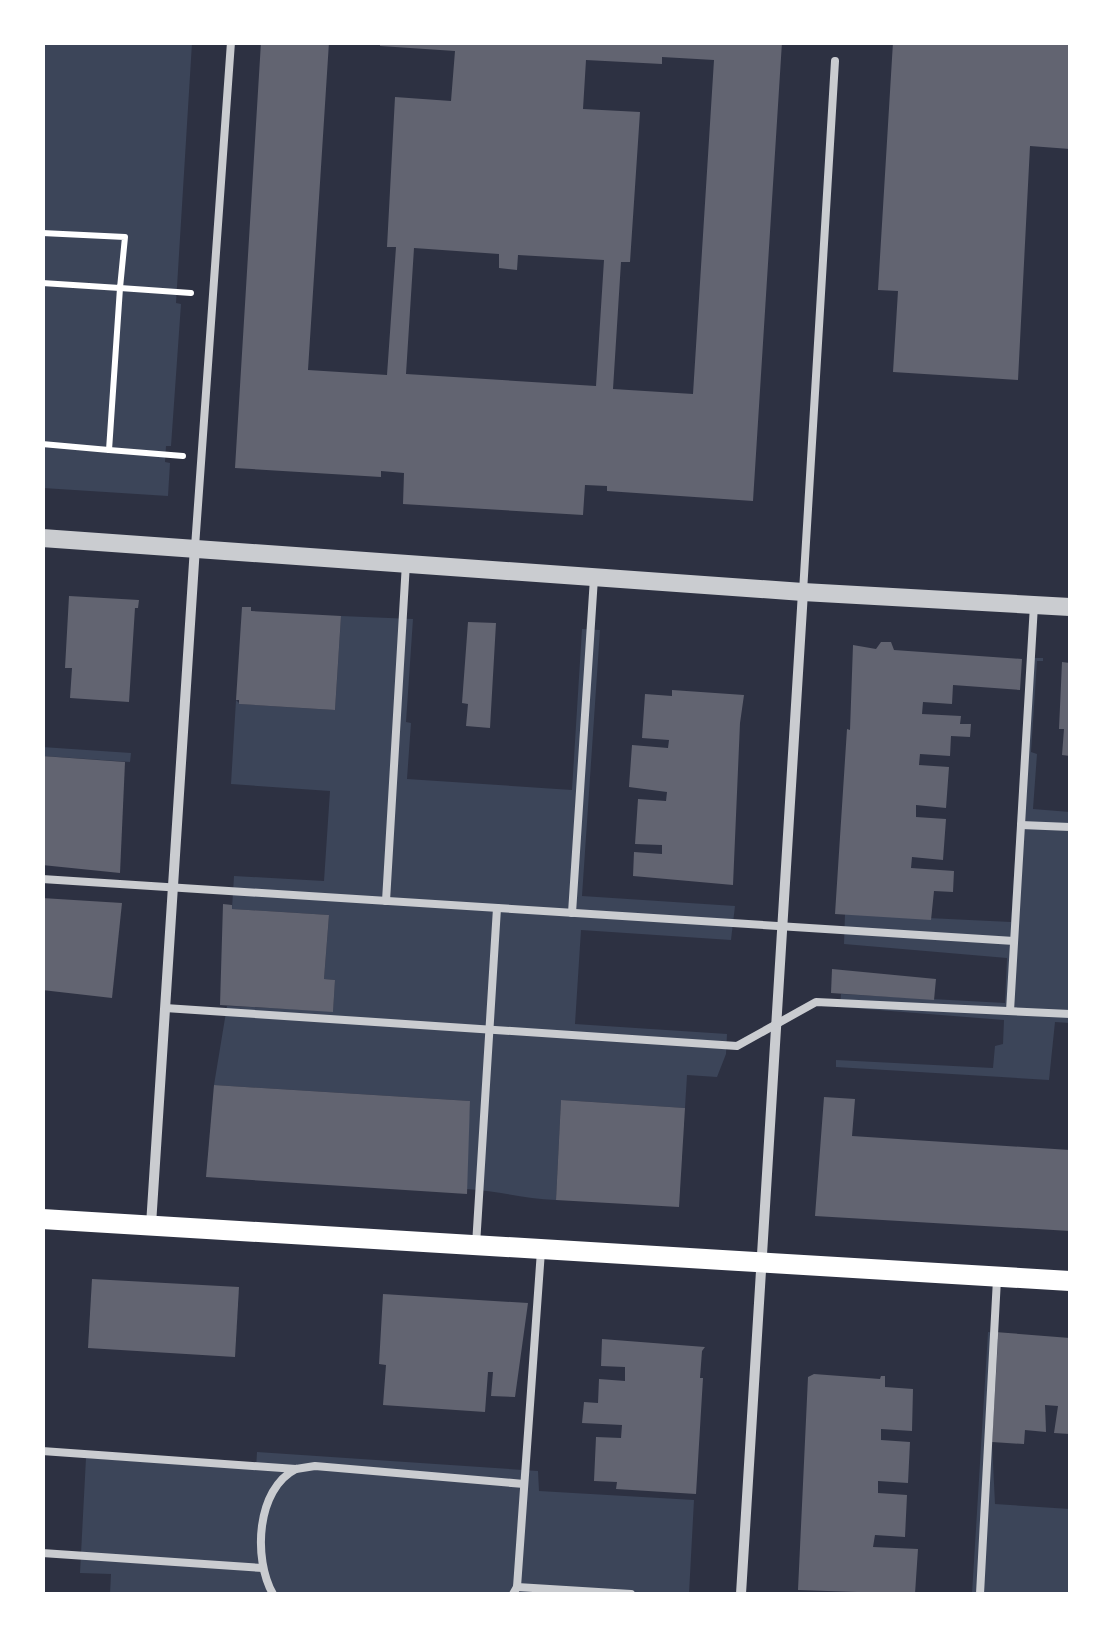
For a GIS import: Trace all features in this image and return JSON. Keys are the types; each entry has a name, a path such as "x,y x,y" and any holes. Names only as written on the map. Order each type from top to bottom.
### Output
{"main road":[{"path":"42,1218 1070,1281"}],"street":[{"path":"42,538 1070,607"},
{"path":"151,1225 195,547"},
{"path":"742,1594 802,592"}],"lane":[{"path":"195,547 231,42"},
{"path":"802,592 835,61"},
{"path":"386,901 406,562"},
{"path":"572,913 594,578"},
{"path":"1010,1011 1034,605"},
{"path":"1021,825 1070,827"},
{"path":"42,879 1014,940"},
{"path":"476,1245 497,908"},
{"path":"165,1008 737,1046 816,1002 1070,1014"},
{"path":"541,1249 515,1591 631,1594"},
{"path":"980,1594 998,1277"},
{"path":"42,1451 296,1469 314,1466 524,1484"},
{"path":"273,1594 263,1568 266,1506 271,1490 284,1475 296,1469"},
{"path":"42,1553 263,1568"}],"path":[{"path":"42,233 125,237 109,450"},
{"path":"42,283 212,295"},
{"path":"42,444 201,457"}],"shaded area":[{"path":"42,43 192,43 176,303 181,304 171,446 166,446 165,462 170,463 168,496 43,488"},
{"path":"341,616 413,619 406,722 411,723 407,779 572,790 582,629 600,630 582,896 735,906 731,940 581,930 575,1024 727,1034 726,1054 717,1077 687,1075 685,1108 561,1100 556,1200 467,1189 470,1101 214,1085 227,1006 333,1011 335,980 324,979 329,915 232,909 234,876 324,881 330,791 231,784 236,700 240,704 335,710"},
{"path":"1028,658 1043,658 1037,661 1031,752 1037,754 1033,809 1070,812 1070,1023 1055,1022 1049,1080 836,1067 836,1060 993,1068 995,1046 1003,1044 1004,1020 840,1007 841,994 1005,1003 1007,958 844,944 845,914 1011,922"},
{"path":"42,747 131,753 130,762 43,756"},
{"path":"988,1332 995,1333 998,1339 992,1442 995,1504 1070,1509 1070,1594 972,1594"},
{"path":"257,1452 538,1471 539,1491 694,1500 689,1594 110,1594 111,1574 80,1573 86,1458 256,1469"}],"building":[{"path":"261,42 329,42 308,370 387,375 396,247 387,247 395,97 451,101 455,51 380,46 380,42 782,42 753,501 607,491 607,486 585,485 583,515 403,504 404,473 381,471 381,477 235,468","holes":["662,57 714,60 693,394 613,389 621,262 630,262 640,112 583,109 586,60 662,64","414,248 499,254 499,268 517,270 518,255 604,260 596,386 406,374"]},
{"path":"893,42 1070,42 1070,149 1030,146 1018,380 893,372 898,291 878,290"},
{"path":"69,596 139,600 135,608 129,702 70,698 72,668 65,668"},
{"path":"242,607 251,607 251,611 341,616 335,710 239,704 236,700"},
{"path":"468,622 496,623 490,728 466,726 468,704 462,703"},
{"path":"881,642 891,642 894,650 1022,659 1020,690 953,685 952,704 923,702 922,714 961,716 960,724 971,724 970,737 951,736 950,756 920,754 919,765 949,767 946,808 916,805 916,817 946,819 943,860 912,857 911,868 954,871 953,892 934,891 931,920 835,914 853,645 876,649"},
{"path":"1062,662 1070,663 1070,756 1062,755 1064,729 1059,729"},
{"path":"672,690 744,695 733,885 633,876 634,852 662,854 662,845 635,844 638,799 666,801 667,792 629,787 632,745 668,748 669,740 642,738 645,694 672,696"},
{"path":"42,756 125,762 120,873 42,865"},
{"path":"42,898 122,903 112,998 42,990"},
{"path":"223,904 232,905 232,909 329,915 324,979 335,980 333,1012 220,1005"},
{"path":"832,969 936,979 934,1000 831,993"},
{"path":"214,1085 470,1101 467,1194 206,1177"},
{"path":"824,1097 855,1099 852,1136 1070,1150 1070,1231 815,1216"},
{"path":"561,1100 685,1108 679,1207 556,1200"},
{"path":"92,1279 239,1287 235,1357 88,1348"},
{"path":"383,1294 528,1303 515,1397 491,1396 493,1372 488,1372 485,1412 383,1405 386,1365 379,1364"},
{"path":"995,1332 1070,1338 1070,1434 1054,1433 1058,1406 1045,1405 1046,1432 1025,1430 1024,1444 992,1442 998,1339"},
{"path":"602,1339 705,1347 700,1378 696,1494 616,1489 617,1482 594,1481 596,1437 621,1438 622,1425 582,1423 584,1402 598,1403 599,1379 625,1381 625,1367 601,1366"},
{"path":"814,1374 880,1379 885,1376 885,1387 913,1389 912,1431 881,1429 881,1440 910,1442 908,1483 878,1481 878,1493 907,1495 905,1537 875,1535 873,1547 918,1549 915,1594 798,1590 808,1377"}]}
